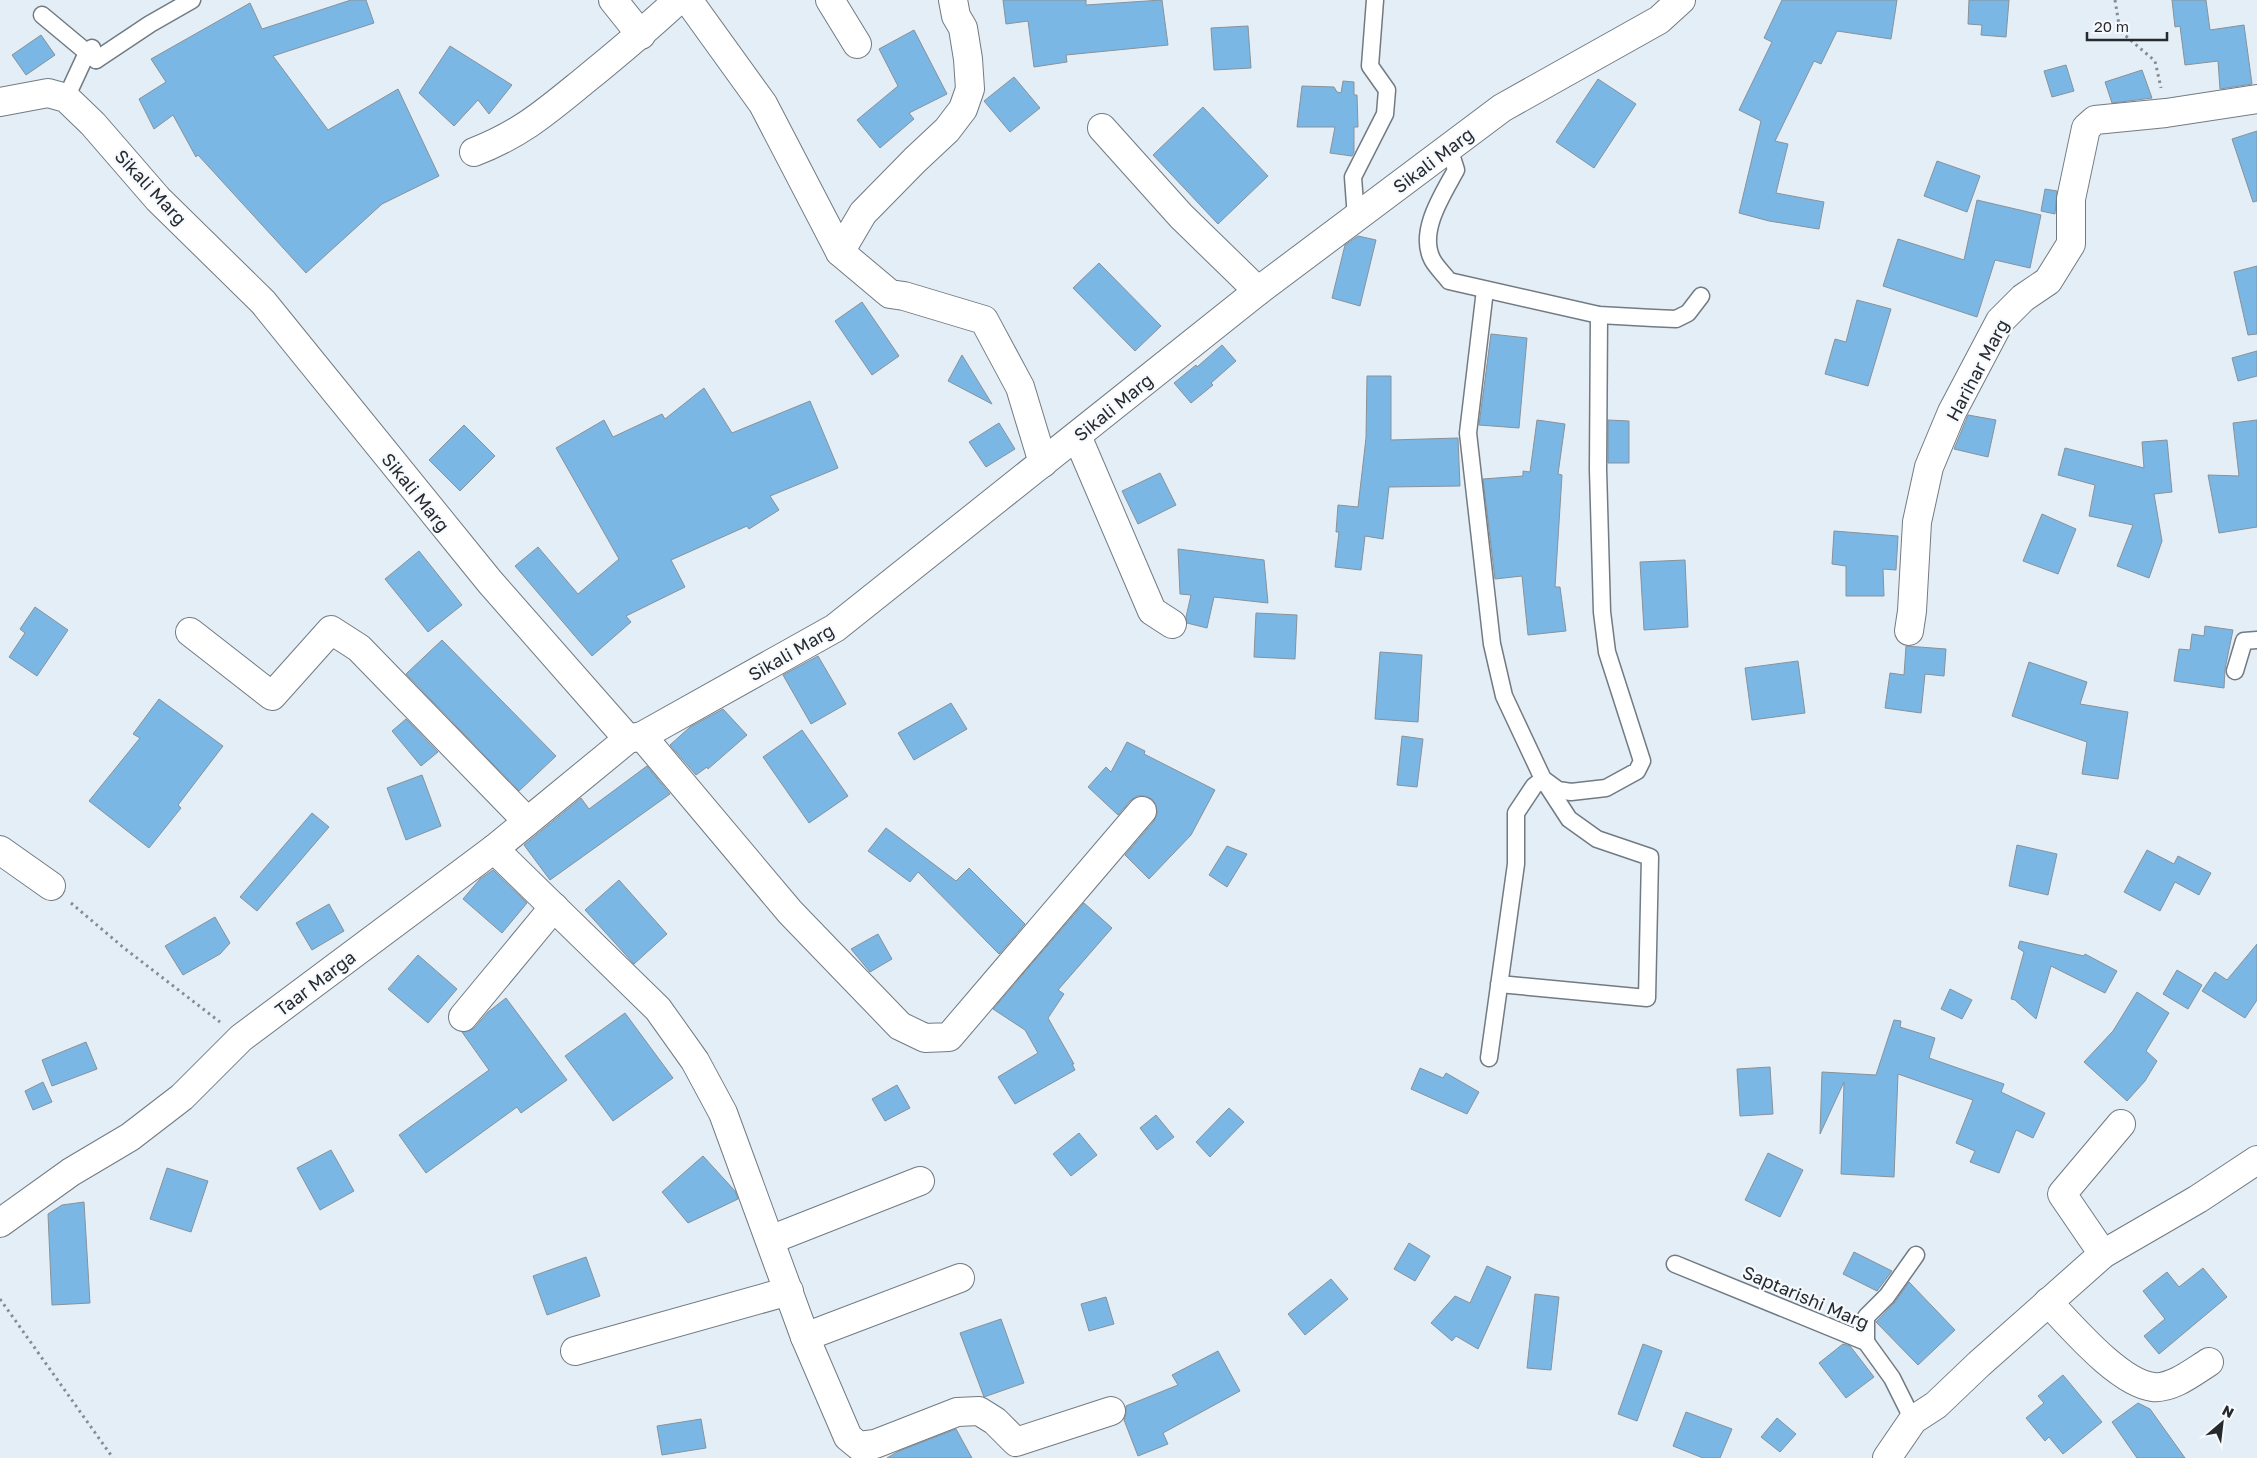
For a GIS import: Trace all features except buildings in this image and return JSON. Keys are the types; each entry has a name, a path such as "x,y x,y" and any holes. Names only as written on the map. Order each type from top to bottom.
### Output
{"street":[{"path":"613,0 641,35"},
{"path":"474,152 503,141 534,122 641,35 678,0"},
{"path":"688,0 763,104 840,252 890,294 904,296 984,320 1020,387 1043,463"},
{"path":"830,0 857,44"},
{"path":"840,252 864,213 947,130 963,109 970,89 968,59 963,28 956,16 953,0"},
{"name":"Sikali Marg","path":"66,98 93,124 158,199 264,302 490,582 635,737 835,628 1258,291 1502,108 1659,20 1681,0"},
{"path":"0,102 48,93 66,98"},
{"name":"Harihar Marg","path":"1908,632 1912,611 1917,522 1929,467 1972,370 2000,321 2024,298 2048,281 2071,244 2071,199 2086,128 2095,120 2166,113 2257,99"},
{"path":"1102,128 1181,216 1258,291"},
{"path":"1077,436 1152,611 1172,624"},
{"path":"190,632 272,696 331,630 359,648 527,821"},
{"path":"635,737 790,912 900,1026 925,1038 949,1037 1142,811"},
{"name":"Taar Marga","path":"0,1223 71,1172 130,1138 182,1097 241,1038 494,849 635,737"},
{"path":"494,849 658,1010 695,1060 723,1113 805,1337 848,1437 859,1446 875,1444 958,1412 979,1411 995,1421 1016,1442 1111,1411"},
{"path":"0,850 51,886"},
{"path":"463,1018 554,907"},
{"path":"2103,1254 2062,1194 2121,1124"},
{"path":"1887,1458 1913,1420 1936,1405 2103,1254 2198,1199 2257,1160"},
{"path":"770,1240 920,1181"},
{"path":"805,1337 960,1278"},
{"path":"576,1351 788,1291"},
{"path":"2048,1302 2115,1369 2135,1382 2154,1387 2176,1382 2209,1362"}],"lane":[{"path":"96,60 150,24 192,0"},
{"path":"1356,218 1353,177 1385,114 1387,90 1370,66 1375,0"},
{"path":"42,15 96,60"},
{"path":"66,98 85,57 92,48 96,60"},
{"path":"1449,148 1456,170 1435,208 1428,240 1432,258 1449,281 1599,315 1676,319 1688,313 1701,296"},
{"path":"1485,290 1468,433 1492,644 1504,696 1543,779 1569,820 1597,839 1650,857 1647,998 1499,984"},
{"path":"1543,779 1558,790 1571,792 1606,788 1637,771 1642,761 1607,652 1602,612 1598,469 1599,315"},
{"path":"2235,671 2244,642 2257,640"},
{"path":"1489,1058 1516,864 1516,812 1534,786 1543,779"},
{"path":"1866,1342 1866,1317 1887,1296 1916,1255"},
{"name":"Saptarishi Marg","path":"1675,1264 1866,1342 1892,1378 1913,1420"}],"path":[{"path":"2114,0 2120,31 2154,62 2166,113"},
{"path":"51,886 124,948 241,1038"},
{"path":"0,1299 113,1458"}]}
